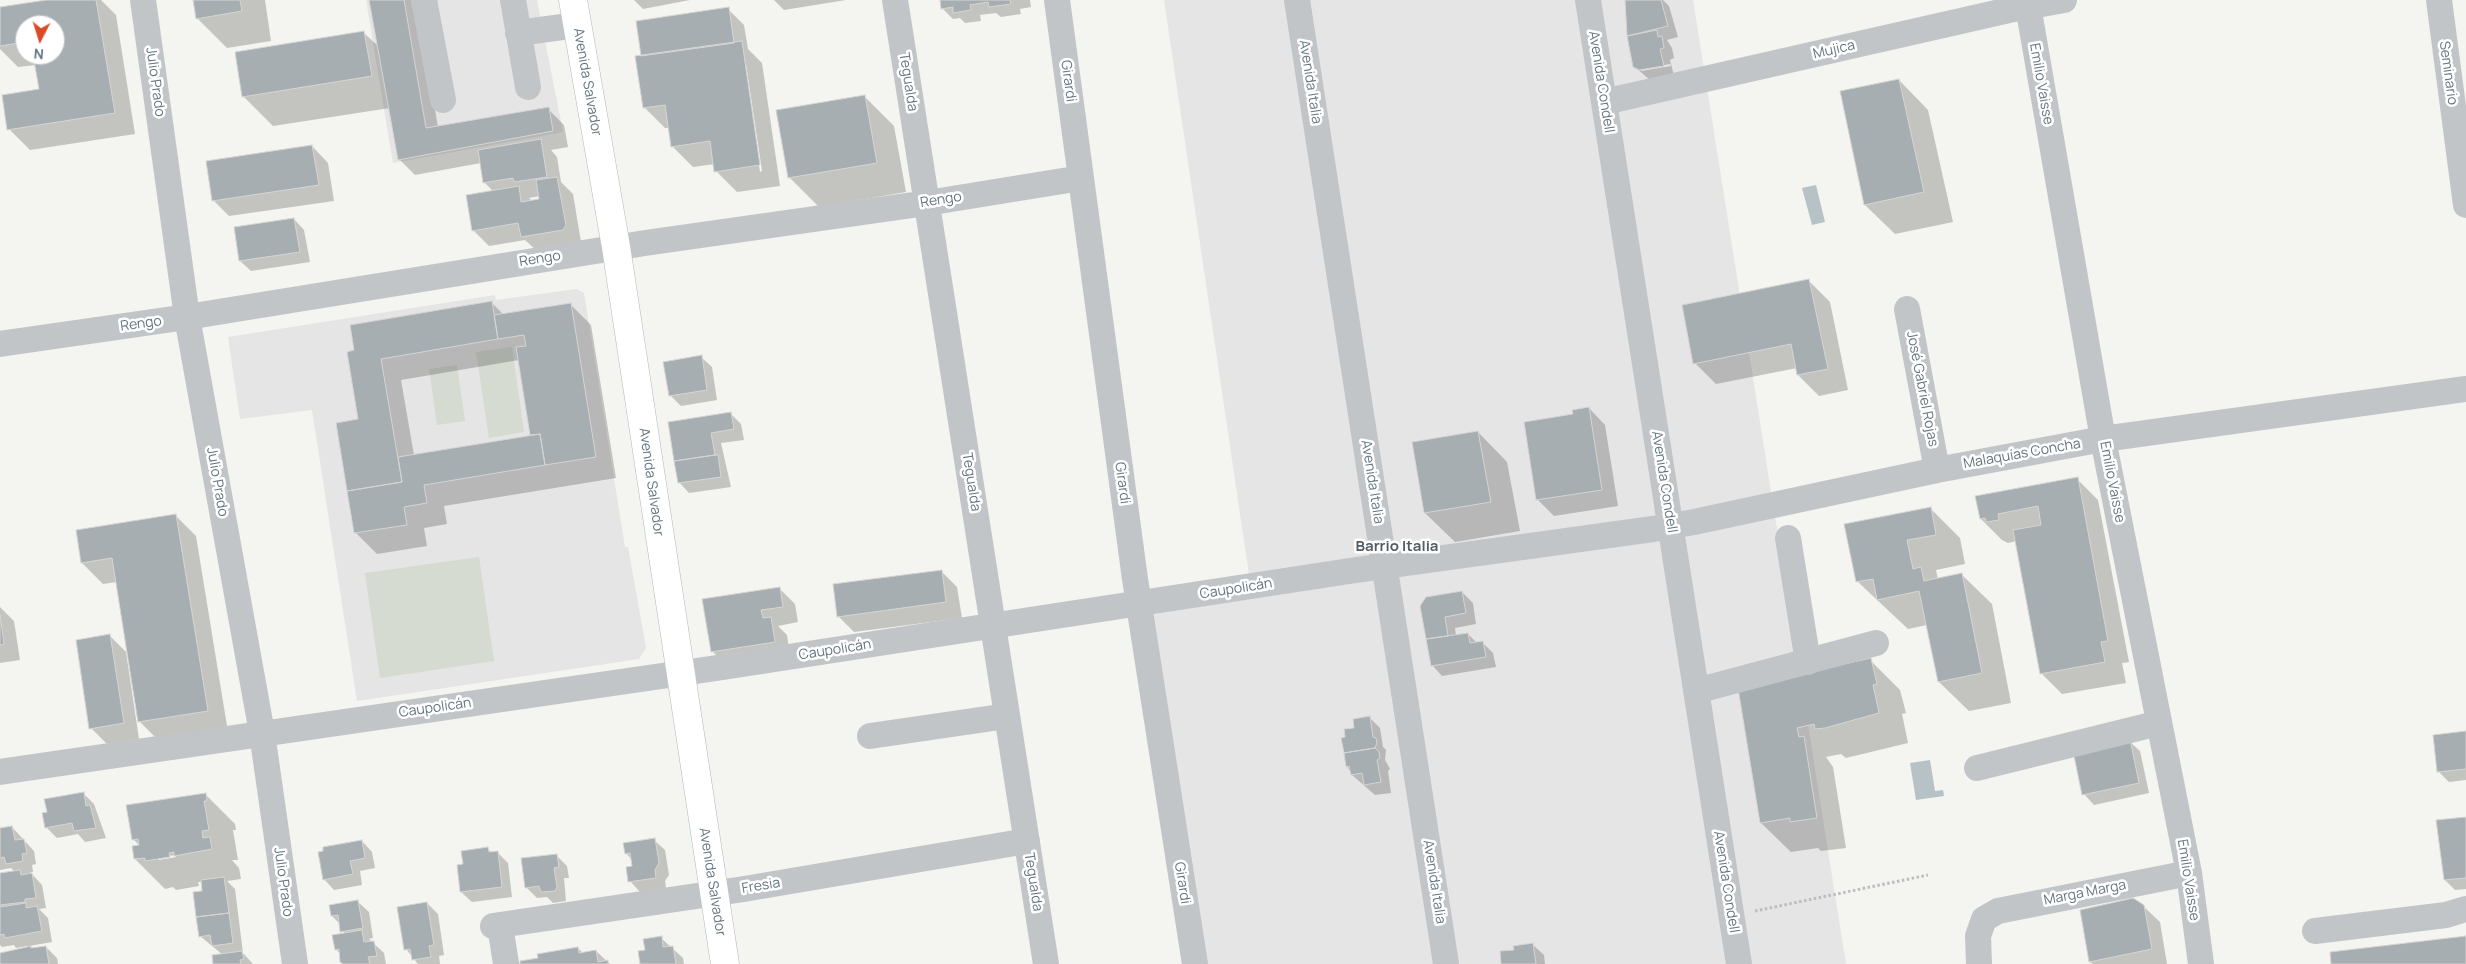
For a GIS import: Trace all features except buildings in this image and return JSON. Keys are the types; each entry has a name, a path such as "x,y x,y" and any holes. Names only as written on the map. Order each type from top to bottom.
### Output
{"main road":[{"name":"Avenida Salvador","path":"575,12 616,247 725,964"}],"street":[{"name":"Julio Prado","path":"143,0 187,317 262,733 295,964"},
{"path":"424,0 443,100"},
{"path":"513,0 528,87"},
{"name":"Tegualda","path":"894,0 1046,964"},
{"name":"Girardi","path":"1057,0 1139,604 1195,964"},
{"name":"Avenida Italia","path":"1297,0 1446,964"},
{"name":"Avenida Condell","path":"1588,0 1739,964"},
{"name":"Mujica","path":"1604,102 2028,3 2064,0"},
{"name":"Seminario","path":"2439,0 2466,205"},
{"name":"Emilio Vaisse","path":"2028,3 2103,440 2188,872 2201,964"},
{"path":"518,32 575,12"},
{"name":"Rengo","path":"0,344 187,317 304,296 616,247 927,203 1081,178"},
{"name":"José Gabriel Rojas","path":"1907,309 1937,470"},
{"name":"Malaquías Concha","path":"1670,526 1937,470 2103,440 2466,389"},
{"name":"Caupolicán","path":"0,772 1670,526"},
{"path":"1788,538 1808,662"},
{"path":"1696,691 1876,643"},
{"path":"870,736 1008,716"},
{"path":"1977,768 2159,723"},
{"name":"Fresia","path":"506,964 497,926 714,894 1027,841"},
{"name":"Marga Marga","path":"1979,964 1978,936 1984,919 1998,911 2188,872"},
{"path":"2315,932 2446,915 2466,909"}],"path":[{"path":"1766,908 1928,875"}],"shaded area":[{"path":"366,0 537,0 563,132 393,163"},
{"path":"1164,0 1693,0 1846,964 1184,964 1139,605 1251,588"},
{"path":"1816,185 1825,222 1812,225 1802,188"},
{"path":"576,289 584,293 625,547 628,547 646,648 639,659 357,701 312,410 240,419 228,337 495,295 496,300"},
{"path":"512,347 524,432 489,438 476,352"},
{"path":"457,365 465,421 437,425 429,369"},
{"path":"479,557 494,661 380,678 365,573"},
{"path":"1930,760 1935,791 1943,790 1944,796 1916,800 1910,763"}],"district":[{"name":"Barrio Italia","path":"1397,547"}]}
